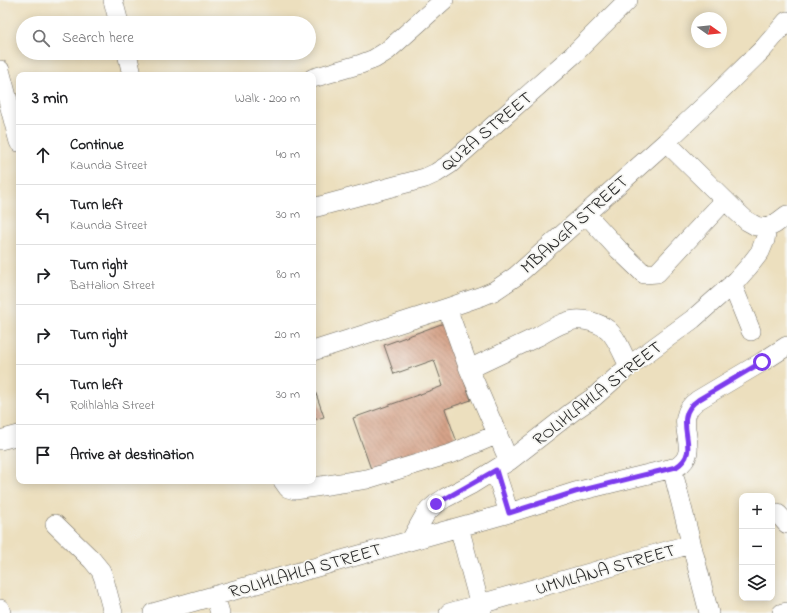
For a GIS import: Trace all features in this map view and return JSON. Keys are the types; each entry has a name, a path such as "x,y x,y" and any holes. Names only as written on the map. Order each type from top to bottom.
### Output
{"street":[{"path":"114,0 117,16"},
{"path":"316,77 374,59 386,51 444,0"},
{"name":"QUZA STREET","path":"316,207 425,178 446,167 573,55 628,0"},
{"name":"MBANGA STREET","path":"316,350 482,296 494,291 508,282 666,142 763,49 787,21"},
{"path":"129,60 131,72"},
{"path":"0,70 16,131"},
{"path":"666,142 747,221 756,226 767,228 787,215"},
{"path":"586,214 619,250 644,274 657,273 725,200"},
{"name":"ROLIHLAHLA STREET","path":"411,540 429,510 445,498 502,466 572,412 594,397 629,366 693,319 732,284 750,265 760,252 765,240 767,228"},
{"path":"732,284 751,331"},
{"path":"447,308 469,368 498,434 509,513"},
{"path":"469,368 574,320 583,320 595,323 609,331 614,337 629,366"},
{"path":"709,613 672,468 680,465 687,453 688,440 685,421 686,416 690,407 698,400 787,346"},
{"path":"285,484 288,488 295,490 366,480 453,453 498,434"},
{"path":"0,440 16,436"},
{"name":"ROLIHLAHLA STREET","path":"153,613 218,604 411,540 509,513 575,492 672,468"},
{"path":"55,524 92,560 101,571 113,613"},
{"path":"459,527 481,609"},
{"name":"UMVILANA STREET","path":"449,613 481,609 691,544"},
{"path":"0,609 1,613"},
{"path":"782,613 787,612"}],"building":[{"path":"444,323 471,400 445,409 457,442 372,472 353,418 443,386 434,360 394,374 384,345"},
{"path":"316,394 324,417 316,419"}],"route":[{"path":"436,504 496,470 509,513 575,492 676,467 684,460 687,453 688,440 685,421 690,407 698,400 762,362"}]}
